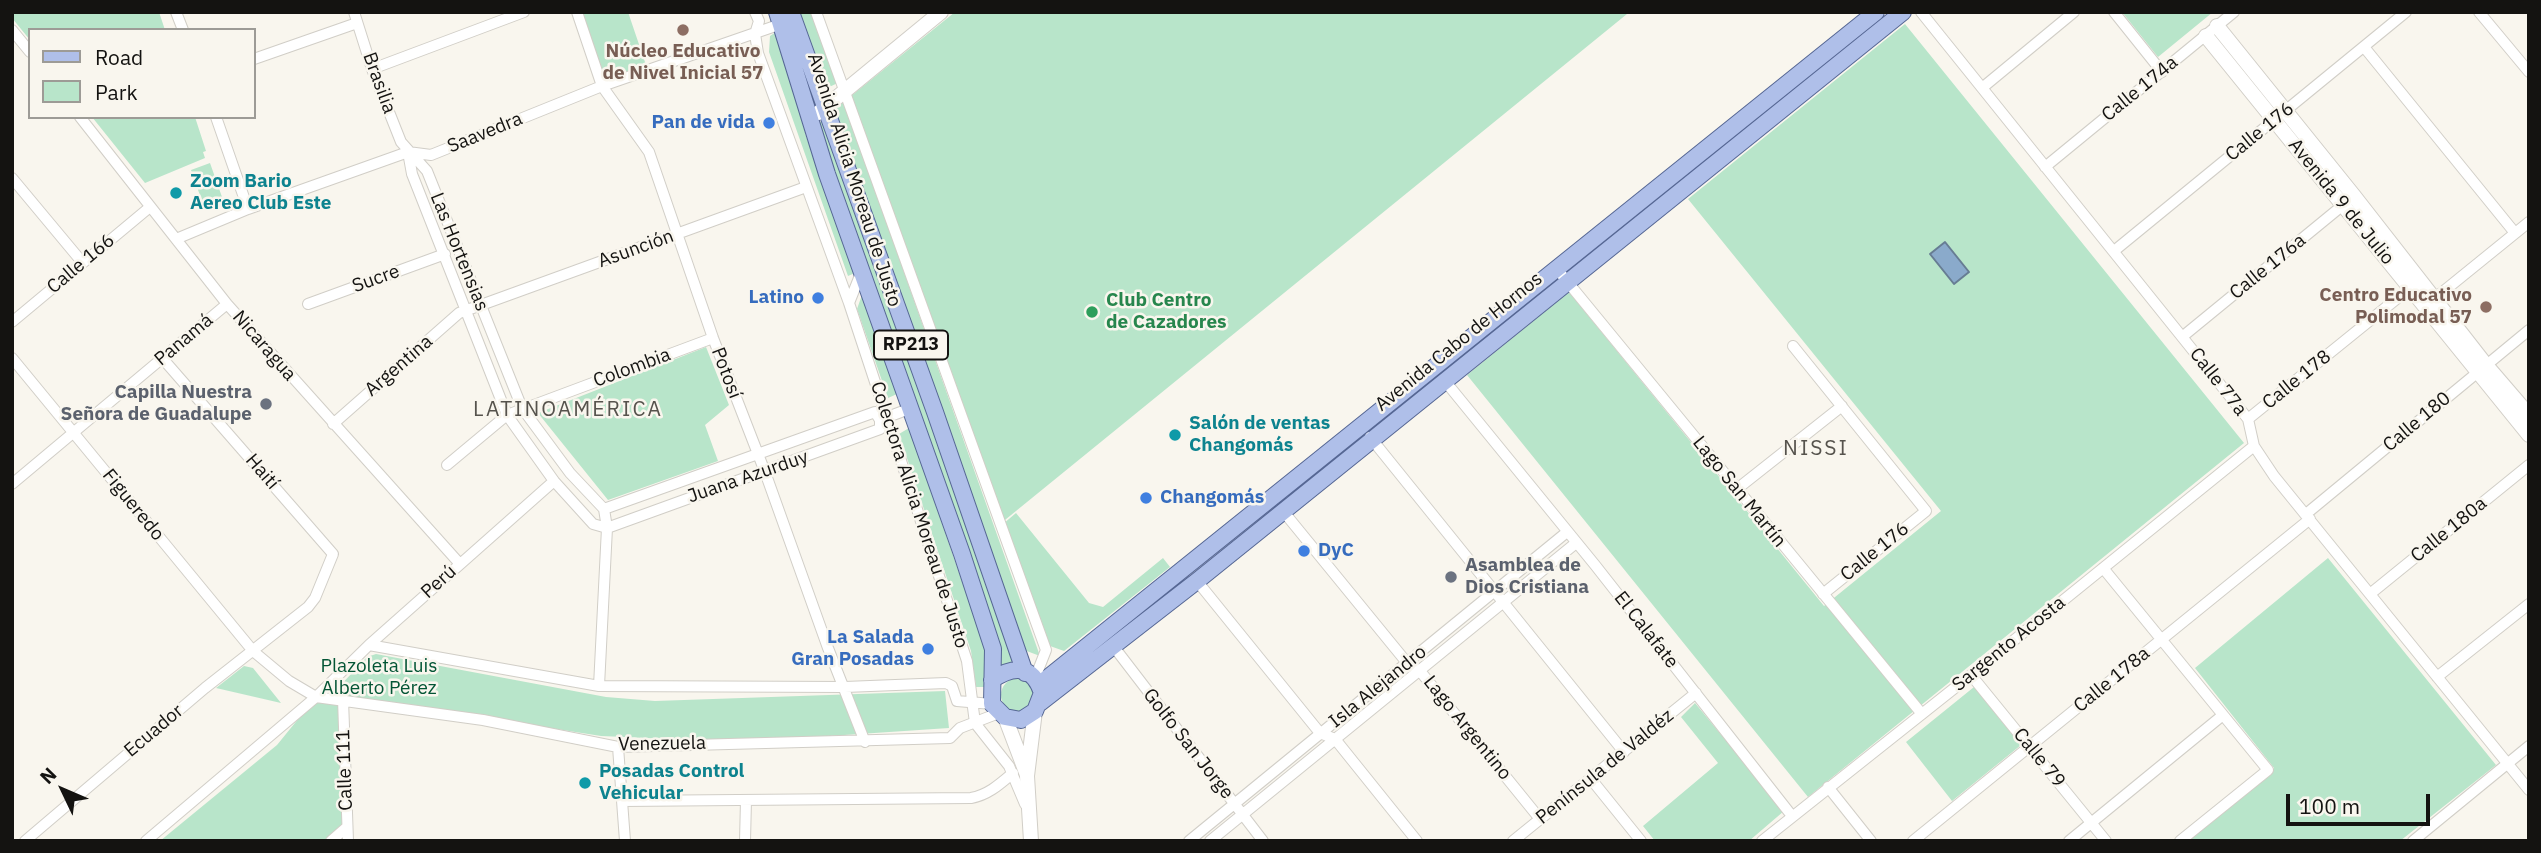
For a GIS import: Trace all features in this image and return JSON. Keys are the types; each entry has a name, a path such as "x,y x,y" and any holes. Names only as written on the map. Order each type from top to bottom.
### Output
{"main road":[{"path":"810,119 942,12"},
{"name":"Avenida Cabo de Hornos","path":"1033,678 1362,426 1876,12"},
{"name":"Avenida Cabo de Hornos","path":"1037,707 1903,12"},
{"name":"Avenida Alicia Moreau de Justo","path":"785,17 826,106 1033,678 1042,693 1020,774"},
{"name":"Avenida Alicia Moreau de Justo","path":"785,17 810,119 993,649 992,680 998,711 1020,774 1030,818 1031,841"},
{"name":"Avenida 9 de Julio","path":"2211,31 2349,201 2434,299 2529,435"},
{"name":"Avenida 9 de Julio","path":"2349,201 2410,288 2482,368 2529,415"},
{"path":"992,680 1014,669 1033,678"},
{"path":"998,711 1021,720 1037,707"}],"street":[{"path":"372,69 524,12"},
{"name":"Potosí","path":"577,12 602,86 649,152 713,338 865,742"},
{"name":"Colectora Alicia Moreau de Justo","path":"755,12 759,21 755,34 758,53 849,303 884,419 967,661 975,723"},
{"path":"816,12 1046,650 1033,678"},
{"name":"Calle 77a","path":"1921,12 2248,419 2254,446 2274,476 2529,790"},
{"path":"1982,88 2074,12"},
{"path":"2114,12 2162,72"},
{"name":"Calle 174a","path":"2045,167 2234,12"},
{"name":"Calle 176","path":"2113,251 2406,12"},
{"path":"2479,12 2529,72"},
{"name":"Saavedra","path":"176,239 248,209 408,152 431,155 602,86 755,34 785,17"},
{"path":"256,58 356,18"},
{"name":"Brasilia","path":"356,18 372,69 401,142 408,152"},
{"path":"12,30 28,50"},
{"path":"2364,47 2515,233"},
{"name":"Nicaragua","path":"86,119 150,207 228,304 460,564"},
{"path":"217,119 248,209"},
{"name":"Las Hortensias","path":"408,152 412,174 507,415 554,481"},
{"name":"Las Hortensias","path":"408,152 427,171 522,408 570,473 604,509"},
{"path":"12,178 82,262"},
{"name":"Asunción","path":"466,310 806,187"},
{"name":"Calle 176a","path":"2182,337 2349,201"},
{"name":"Calle 166","path":"12,322 150,207"},
{"path":"2434,299 2529,222"},
{"name":"Sucre","path":"308,304 445,254"},
{"name":"Lago San Martín","path":"1557,269 1922,714"},
{"path":"849,303 861,273"},
{"name":"Calle 178","path":"2248,419 2410,288"},
{"name":"Panamá","path":"12,484 228,304"},
{"name":"Argentina","path":"333,424 459,313 466,310"},
{"name":"Calle 180","path":"2308,516 2529,330"},
{"name":"Colombia","path":"447,464 507,415 713,338"},
{"path":"1737,489 1842,406 1793,346"},
{"name":"Figueredo","path":"12,358 253,652"},
{"name":"Haití","path":"163,359 333,554"},
{"name":"El Calafate","path":"1445,382 1696,692 1792,816"},
{"name":"Calle 176","path":"1823,594 1926,511 1842,406"},
{"name":"Juana Azurduy","path":"607,528 880,429 884,419 909,409"},
{"name":"Juana Azurduy","path":"604,509 875,412 884,419"},
{"path":"1362,426 1624,752"},
{"name":"Sargento Acosta","path":"1762,841 2254,446"},
{"name":"Calle 180a","path":"2370,594 2529,465"},
{"path":"554,481 593,524 607,528"},
{"name":"Perú","path":"146,841 316,696 369,645 554,481"},
{"path":"598,686 607,528 604,509"},
{"name":"Lago Argentino","path":"1283,511 1408,664 1420,671 1540,819"},
{"name":"Calle 178a","path":"1913,841 2162,639 2308,516"},
{"name":"Isla Alejandro","path":"1189,841 1567,533"},
{"name":"Isla Alejandro","path":"1210,841 1576,542"},
{"name":"Ecuador","path":"25,841 205,688 308,607 315,598 333,554"},
{"path":"2103,568 2268,770 2180,841"},
{"path":"1197,581 1320,733 1335,739 1417,841"},
{"path":"2437,677 2529,604"},
{"path":"369,645 598,686 845,687 946,683 952,686 957,701 998,711"},
{"name":"Golfo San Jorge","path":"1114,647 1264,841"},
{"name":"Venezuela","path":"253,652 289,681 316,696 483,720 618,747 950,738 960,728 998,711"},
{"name":"Calle 79","path":"1971,675 2106,841"},
{"name":"Península de Valdéz","path":"1513,841 1696,692"},
{"name":"Calle 111","path":"343,699 348,841"},
{"path":"2069,841 2223,715"},
{"path":"622,801 981,796 1020,774 975,723"},
{"path":"2413,841 2529,746"},
{"path":"618,747 625,841"},
{"path":"1591,779 1641,841"},
{"path":"1828,787 1871,841"},
{"path":"745,841 746,800"},
{"path":"331,841 348,827"},
{"path":"2426,831 2434,841"}],"green space":[{"path":"12,12 159,12 164,28 28,28 28,38 12,18"},
{"path":"585,12 628,12 646,65 611,78 602,74 583,16"},
{"path":"797,12 816,12 842,81 825,89"},
{"name":"Club Centro de Cazadores","path":"955,12 1627,14 1000,524 846,100"},
{"path":"2122,12 2213,12 2158,57"},
{"path":"1905,24 2244,443 1808,797 1467,375 1569,292 1824,606 1941,511 1688,199"},
{"path":"779,30 806,136 855,273 848,276 769,52 770,36"},
{"path":"843,100 1040,656 1024,650 830,109"},
{"path":"94,119 196,119 206,151 203,152 205,158 145,183"},
{"path":"827,119 1015,660 998,669 815,124"},
{"path":"210,163 222,197 203,204 191,170"},
{"path":"863,292 897,394 888,398 857,309"},
{"path":"706,347 729,405 705,425 718,461 608,500 538,413"},
{"path":"909,428 984,645 986,687 976,687 971,651 899,434"},
{"path":"1016,513 1089,603 1103,607 1163,558 1170,567 1064,651 1050,646 1003,524"},
{"path":"2328,558 2496,765 2400,841 2182,841 2274,768 2195,668"},
{"name":"Plazoleta Luis Alberto Pérez","path":"376,654 606,697 655,701 945,691 949,728 740,742 601,736 339,695 337,689 367,657"},
{"path":"244,666 253,668 281,703 216,688"},
{"path":"1018,678 1030,683 1035,695 1030,707 1018,712 1006,707 1001,695 1006,683"},
{"path":"1974,687 2021,745 1952,801 1906,742"},
{"path":"346,701 351,841 160,841 277,745 312,702"},
{"path":"1695,703 1784,811 1749,841 1655,841 1643,826 1718,763 1681,717"}],"water":[{"path":"1945,242 1969,272 1954,284 1930,254"}],"place":[{"name":"Núcleo Educativo de Nivel Inicial 57","path":"683,30"},
{"name":"Pan de vida","path":"769,123"},
{"name":"Zoom Bario Aereo Club Este","path":"176,193"},
{"name":"Latino","path":"818,298"},
{"name":"Centro Educativo Polimodal 57","path":"2486,307"},
{"name":"Club Centro de Cazadores","path":"1092,312"},
{"name":"Capilla Nuestra Señora de Guadalupe","path":"266,404"},
{"name":"Salón de ventas Changomás","path":"1175,435"},
{"name":"Changomás","path":"1146,498"},
{"name":"DyC","path":"1304,551"},
{"name":"Asamblea de Dios Cristiana","path":"1451,577"},
{"name":"La Salada Gran Posadas","path":"928,649"},
{"name":"Posadas Control Vehicular","path":"585,783"}],"district":[{"name":"LATINOAMÉRICA","path":"568,410"},
{"name":"NISSI","path":"1816,449"}]}
